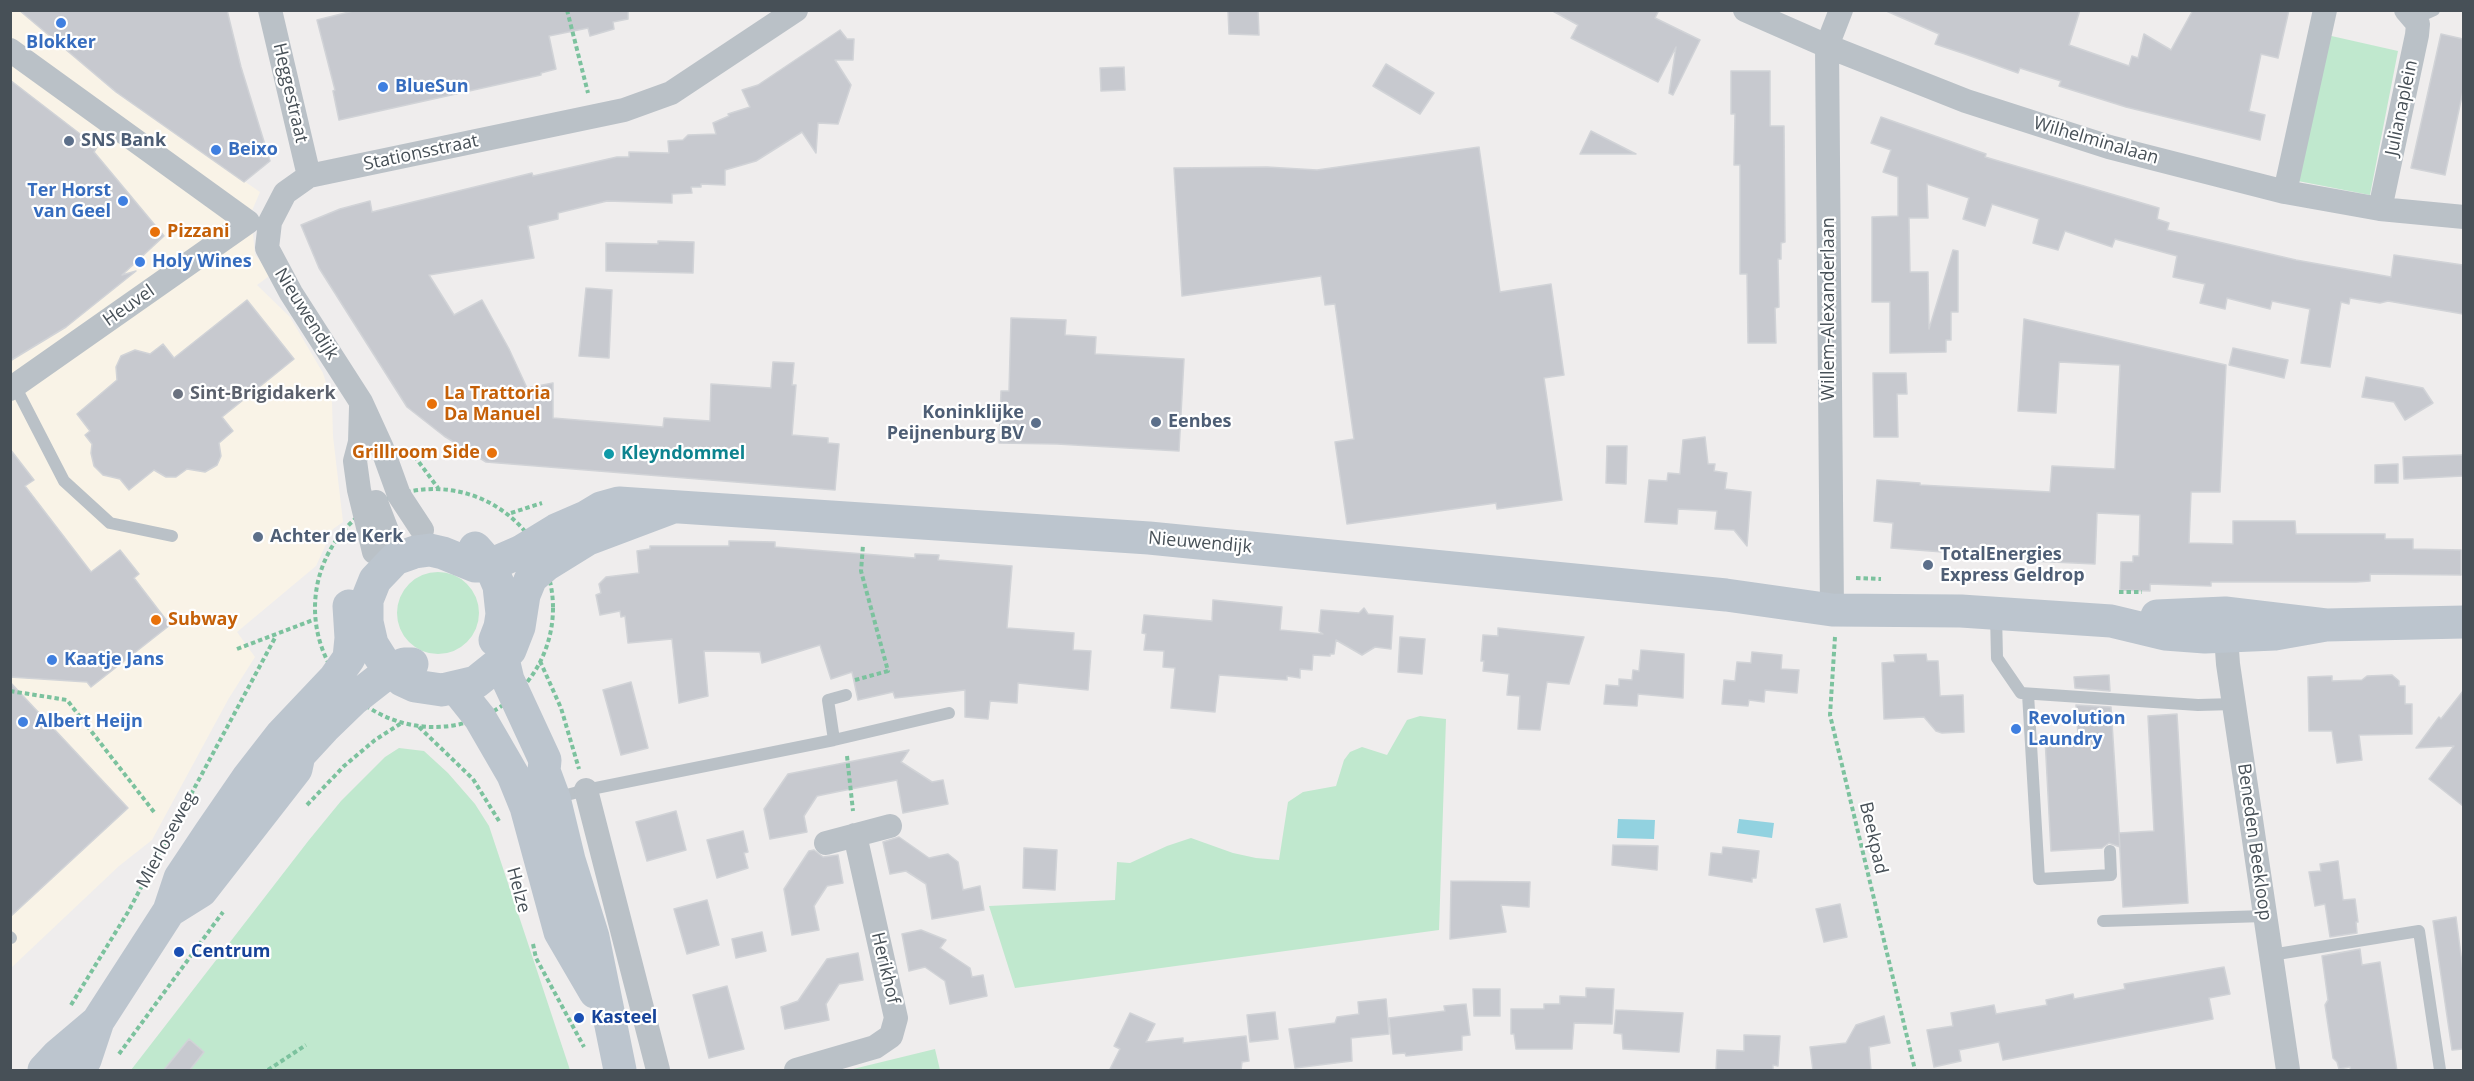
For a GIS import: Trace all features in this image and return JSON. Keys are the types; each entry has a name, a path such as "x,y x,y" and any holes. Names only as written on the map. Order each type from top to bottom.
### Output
{"main road":[{"name":"Nieuwendijk","path":"485,558 498,544 567,510 582,505 601,508 619,503 1149,538 1726,595 1831,599 2111,621 2165,615 2225,625 2462,623"},
{"name":"Nieuwendijk","path":"491,662 510,650 519,627 524,595 531,578 546,565 588,539 673,507"},
{"path":"422,530 450,534 485,558 499,586 502,614 491,662 476,682 456,688 431,689 415,686 397,675 384,663 368,633 366,610 370,590 387,551 422,530"},
{"path":"387,551 430,550 475,566 485,558"},
{"name":"Mierloseweg","path":"76,1071 85,1060 98,1021 169,911 180,878 247,779 282,734 335,678 349,658 349,602 352,587 387,551"},
{"path":"397,675 404,664 436,669 491,662"},
{"name":"Helze","path":"491,662 534,765 534,801 560,932 608,1014 620,1071"},
{"name":"Mierloseweg","path":"169,911 201,891 296,769 299,755 324,728 354,699 397,675"},
{"name":"Helze","path":"456,688 480,718 513,775 534,801"},
{"name":"Mierloseweg","path":"44,1071 58,1055 98,1021"}],"street":[{"name":"Heggestraat","path":"270,10 309,176"},
{"name":"Stationsstraat","path":"259,222 285,193 309,176 595,117 624,110 670,93 796,10"},
{"name":"Wilhelminalaan","path":"1745,10 1966,102 2076,137 2285,192 2380,209 2463,218"},
{"name":"Willem-Alexanderlaan","path":"1831,599 1827,46 1841,10"},
{"path":"2285,192 2325,10"},
{"name":"Julianaplein","path":"2380,209 2418,35 2418,13"},
{"path":"10,50 259,222"},
{"name":"Heuvel","path":"13,388 259,222"},
{"name":"Nieuwendijk","path":"259,222 267,248 291,293 362,402 399,495 422,530"},
{"path":"362,402 360,442 367,457 387,551"},
{"name":"Beneden Beekloop","path":"2225,625 2234,704 2289,1071"},
{"path":"586,790 658,1071"},
{"path":"826,843 890,826"},
{"name":"Herikhof","path":"796,1071 875,1047 891,1036 896,1018 855,836"}],"lane":[{"path":"13,388 64,481 110,523 172,536"},
{"path":"1996,613 1997,658 2021,693 2198,705 2234,704"},
{"path":"2028,694 2038,879 2111,875 2110,851"},
{"path":"839,738 828,700 846,695"},
{"path":"534,801 949,713"},
{"path":"2103,921 2265,916"},
{"path":"2271,955 2419,932 2440,1071"}],"path":[{"path":"567,10 595,117"},
{"path":"237,649 276,636 312,620 315,597 325,566 349,528"},
{"path":"846,695 847,682 888,670 861,572 863,536"},
{"name":"Beekpad","path":"1831,599 1835,637 1830,714 1915,1071"},
{"name":"Mierloseweg","path":"67,1011 128,912 276,636"},
{"path":"540,661 561,708 586,790"},
{"path":"10,691 67,700 154,812"},
{"path":"304,808 344,766 375,740 401,723"},
{"path":"418,727 473,780 534,801"},
{"path":"839,738 855,836"},
{"path":"112,1062 227,906"},
{"name":"Helze","path":"530,936 536,958 585,1047"},
{"path":"268,1071 306,1045"}],"shaded area":[{"path":"23,10 112,90 260,192 251,213 255,255 272,274 257,285 290,317 323,373 332,402 333,436 343,522 333,529 316,566 237,632 255,657 229,698 152,840 119,866 11,968 10,11"}],"green space":[{"path":"2327,35 2398,51 2370,195 2298,181"},
{"path":"438,572 454,575 467,584 476,597 479,613 476,629 467,642 454,651 438,654 422,651 409,642 400,629 397,613 400,597 409,584 422,575"},
{"path":"1420,716 1446,719 1439,930 1015,988 989,906 1115,900 1117,862 1130,863 1191,838 1233,853 1279,860 1288,802 1303,792 1336,786 1344,760 1350,752 1362,747 1387,755 1407,720"},
{"path":"399,748 424,751 448,773 475,804 489,826 570,1070 131,1070 341,801 385,757"},
{"path":"935,1049 940,1070 849,1070"}],"water":[{"path":"1618,819 1655,820 1654,839 1617,838"},
{"path":"1739,819 1774,823 1772,838 1737,833"}],"building":[{"path":"19,10 227,10 241,67 270,161 244,182 116,92"},
{"path":"357,10 628,10 628,19 613,22 614,29 590,36 588,28 549,36 556,69 541,73 541,75 339,120 333,91 335,90 317,20"},
{"path":"1228,10 1258,10 1259,35 1229,34"},
{"path":"1551,10 1659,10 1655,18 1700,40 1673,95 1669,93 1676,47 1658,82 1571,38 1578,25"},
{"path":"1884,10 2080,10 2069,45 2129,66 2132,56 2138,58 2144,34 2171,50 2193,10 2289,10 2278,58 2261,54 2249,111 2265,115 2260,140 2126,107 2059,86 2061,81 2020,68 2018,73 1935,44 1939,34"},
{"path":"840,30 847,39 854,39 853,60 835,60 851,85 838,124 818,123 816,153 802,132 756,161 725,170 725,185 701,184 701,187 691,187 692,193 672,194 672,203 607,201 558,213 558,219 528,226 534,258 429,275 454,315 482,300 527,388 553,383 553,418 663,427 664,418 710,421 711,384 771,388 773,362 794,363 792,385 796,385 792,435 828,438 828,443 839,444 835,490 486,462 444,436 407,407 319,268 301,225 340,209 370,201 372,212 532,173 533,176 617,157 629,157 629,152 669,153 668,141 683,140 688,135 716,134 713,123 729,116 728,114 750,107 742,90 758,85"},
{"path":"2441,34 2463,39 2463,91 2445,175 2411,168"},
{"path":"1386,64 1434,93 1420,114 1373,86"},
{"path":"1124,67 1125,90 1101,91 1100,68"},
{"path":"1731,71 1770,71 1770,126 1784,126 1785,242 1781,243 1781,259 1778,259 1779,307 1775,308 1776,343 1748,343 1747,274 1740,274 1740,165 1734,165 1735,114 1731,114"},
{"path":"10,80 97,147 94,152 164,236 122,275 136,271 66,327 10,361"},
{"path":"1881,117 1986,154 1985,157 2159,208 2157,219 2169,223 2167,230 2296,260 2391,277 2394,255 2463,265 2463,314 2388,301 2380,303 2350,298 2349,304 2341,302 2330,367 2301,363 2310,309 2272,301 2270,309 2227,298 2225,309 2200,303 2205,284 2173,277 2177,256 2115,239 2112,247 2065,231 2058,250 2033,243 2039,219 1992,204 1985,226 1963,219 1969,198 1927,184 1928,218 1909,218 1910,272 1928,272 1929,329 1953,250 1958,251 1958,312 1951,312 1951,340 1946,340 1946,352 1890,353 1890,302 1872,302 1872,217 1898,216 1898,177 1883,172 1891,150 1871,143"},
{"path":"1591,131 1636,154 1580,154"},
{"path":"1479,147 1500,292 1551,284 1564,375 1544,378 1562,500 1497,509 1496,503 1347,524 1335,442 1354,439 1335,304 1325,305 1321,276 1182,296 1174,168 1267,167 1317,170"},
{"path":"658,241 694,242 693,273 606,271 606,243 658,244"},
{"path":"586,288 612,290 609,358 579,356"},
{"name":"Sint-Brigidakerk","path":"247,300 294,359 222,417 233,431 219,443 221,456 217,465 205,472 187,469 176,477 166,477 154,470 129,490 120,479 103,475 94,466 91,453 92,444 85,435 90,431 77,414 117,380 116,367 121,356 135,350 150,354 163,344 174,358"},
{"path":"1011,318 1066,320 1065,335 1096,337 1095,354 1184,359 1179,451 999,443 1001,391 1009,391"},
{"path":"2024,319 2226,365 2220,492 2191,492 2189,543 2233,544 2233,521 2295,521 2296,534 2385,534 2385,539 2413,539 2413,549 2461,550 2461,575 2370,574 2370,581 2356,582 2211,582 2211,586 2150,584 2150,591 2120,590 2121,562 2133,562 2133,556 2139,556 2140,515 2097,513 2095,564 1968,558 1968,554 1891,548 1893,523 1874,521 1877,480 1920,483 1920,485 2050,492 2052,466 2115,469 2120,365 2059,362 2056,413 2018,411"},
{"path":"2233,348 2288,360 2284,378 2229,365"},
{"path":"1873,373 1906,373 1907,394 1897,394 1898,437 1874,437"},
{"path":"2366,377 2423,388 2433,403 2405,420 2394,402 2362,397"},
{"path":"1705,437 1708,464 1715,464 1714,471 1727,473 1725,489 1751,492 1747,546 1734,530 1715,529 1717,511 1678,509 1677,524 1645,522 1649,480 1667,481 1668,473 1680,474 1683,440"},
{"path":"1607,446 1627,446 1626,484 1606,483"},
{"path":"10,449 34,480 25,486 91,572 120,550 139,574 134,578 170,625 91,687 87,682 10,677"},
{"path":"2463,455 2463,476 2404,479 2403,457"},
{"path":"2398,464 2398,483 2375,483 2375,465"},
{"path":"729,541 775,542 775,547 915,558 915,554 939,555 938,560 1012,566 1007,628 1074,633 1073,650 1091,651 1088,690 1018,683 1017,703 990,701 988,719 965,717 965,690 895,698 893,692 858,700 852,672 831,679 820,645 762,663 760,652 704,651 708,696 679,703 672,639 628,643 625,616 621,617 620,611 600,615 596,595 601,593 599,584 606,577 639,573 637,551 650,549 650,546 729,546"},
{"path":"1213,600 1282,607 1280,630 1323,634 1319,631 1321,610 1359,613 1364,608 1368,614 1393,616 1391,649 1375,647 1362,655 1336,640 1334,654 1330,656 1313,655 1312,670 1300,669 1300,678 1287,676 1287,680 1219,675 1215,712 1171,708 1175,668 1163,667 1164,651 1144,650 1146,634 1142,633 1144,615 1212,621"},
{"path":"1498,628 1584,637 1569,684 1547,682 1540,730 1518,729 1520,696 1507,695 1509,674 1483,671 1484,661 1481,661 1483,635 1498,636"},
{"path":"1400,637 1425,639 1422,674 1398,672"},
{"path":"1641,650 1684,654 1683,698 1638,694 1637,706 1604,704 1606,685 1619,686 1619,679 1632,680 1633,670 1639,671"},
{"path":"1752,652 1782,655 1781,669 1799,670 1797,693 1765,690 1764,702 1749,700 1748,706 1722,704 1724,680 1735,681 1737,662 1751,663"},
{"path":"1926,654 1927,661 1938,661 1940,696 1963,695 1964,732 1936,731 1924,717 1884,719 1882,663 1895,662 1894,655"},
{"path":"2109,675 2110,691 2075,688 2074,677"},
{"path":"2392,675 2399,681 2399,686 2405,686 2405,704 2412,704 2412,734 2359,735 2362,760 2337,763 2332,731 2309,731 2308,677 2332,676 2332,681 2362,680 2367,676"},
{"path":"10,682 128,808 10,917"},
{"path":"631,682 648,748 621,755 603,690"},
{"path":"2463,691 2463,806 2429,779 2454,746 2416,748 2439,717 2441,719"},
{"path":"2076,705 2111,707 2120,847 2109,843 2102,848 2051,851 2045,738 2078,736"},
{"path":"2177,714 2188,903 2123,907 2119,833 2154,831 2148,716"},
{"path":"909,750 901,762 932,782 943,780 948,804 903,813 897,780 841,791 817,796 804,816 807,832 770,839 764,809 788,774"},
{"path":"676,811 686,850 647,861 636,822"},
{"path":"743,831 748,852 744,853 748,868 717,878 707,840"},
{"path":"899,837 929,858 948,854 958,862 963,890 980,886 984,910 932,919 926,884 906,871 890,874 883,842"},
{"path":"1613,845 1658,846 1657,870 1612,865"},
{"path":"1723,847 1759,851 1756,878 1752,878 1752,882 1709,875 1711,853 1722,854"},
{"path":"1024,848 1057,850 1055,890 1023,888"},
{"path":"814,850 823,857 838,855 843,883 827,886 814,906 819,930 792,935 784,889 809,851"},
{"path":"2338,861 2343,900 2355,899 2357,933 2330,937 2325,904 2315,906 2309,872 2321,871 2320,864"},
{"path":"1451,881 1530,882 1529,907 1501,905 1506,932 1450,939"},
{"path":"707,900 719,945 687,954 674,909"},
{"path":"1840,904 1847,937 1824,942 1816,909"},
{"path":"2456,917 2463,971 2463,1049 2452,1050 2433,921"},
{"path":"921,930 946,940 940,948 970,968 972,977 983,975 987,996 950,1004 945,981 925,967 909,971 902,934"},
{"path":"762,932 766,951 736,958 732,939"},
{"path":"2360,949 2362,965 2380,962 2397,1071 2351,1071 2350,1067 2339,1069 2333,1058 2325,1005 2328,1000 2322,956"},
{"path":"858,953 863,980 839,984 826,1004 829,1020 785,1029 781,1007 798,1001 827,959"},
{"path":"2224,967 2230,994 2209,998 2213,1019 2003,1060 1999,1042 1959,1050 1961,1061 1934,1067 1927,1030 1953,1026 1951,1013 1994,1005 1996,1014 2047,1005 2046,1000 2073,994 2074,999 2125,989 2124,984"},
{"path":"727,986 744,1049 709,1058 693,995"},
{"path":"1586,988 1614,989 1612,1024 1574,1023 1572,1049 1516,1049 1514,1034 1511,1034 1511,1009 1544,1009 1544,1004 1560,1004 1560,996 1586,997"},
{"path":"1473,989 1500,989 1500,1016 1474,1016"},
{"path":"1386,999 1389,1034 1351,1038 1352,1061 1295,1068 1289,1029 1335,1023 1337,1017 1359,1014 1358,1002"},
{"path":"1466,1004 1470,1035 1462,1036 1462,1050 1406,1056 1405,1053 1393,1054 1389,1018 1445,1011 1444,1006"},
{"path":"1616,1010 1683,1013 1679,1052 1623,1049 1622,1034 1614,1033"},
{"path":"1275,1012 1278,1039 1250,1042 1247,1015"},
{"path":"1130,1013 1155,1024 1146,1042 1183,1038 1183,1043 1246,1036 1249,1061 1242,1062 1241,1071 1109,1071 1120,1049 1114,1046"},
{"path":"1884,1016 1890,1043 1869,1047 1871,1071 1813,1071 1810,1047 1846,1043 1856,1025"},
{"path":"1744,1035 1780,1036 1778,1066 1773,1065 1773,1071 1716,1071 1717,1050 1744,1051"},
{"path":"189,1039 204,1052 189,1071 163,1071"}],"place":[{"name":"Blokker","path":"61,23"},
{"name":"BlueSun","path":"383,87"},
{"name":"SNS Bank","path":"69,141"},
{"name":"Beixo","path":"216,150"},
{"name":"Ter Horst van Geel","path":"123,201"},
{"name":"Pizzani","path":"155,232"},
{"name":"Holy Wines","path":"140,262"},
{"name":"Sint-Brigidakerk","path":"178,394"},
{"name":"La Trattoria Da Manuel","path":"432,404"},
{"name":"Eenbes","path":"1156,422"},
{"name":"Koninklijke Peijnenburg BV","path":"1036,423"},
{"name":"Grillroom Side","path":"492,453"},
{"name":"Kleyndommel","path":"609,454"},
{"name":"Achter de Kerk","path":"258,537"},
{"name":"TotalEnergies Express Geldrop","path":"1928,565"},
{"name":"Subway","path":"156,620"},
{"name":"Kaatje Jans","path":"52,660"},
{"name":"Albert Heijn","path":"23,722"},
{"name":"Revolution Laundry","path":"2016,729"},
{"name":"Centrum","path":"179,952"},
{"name":"Kasteel","path":"579,1018"}]}
